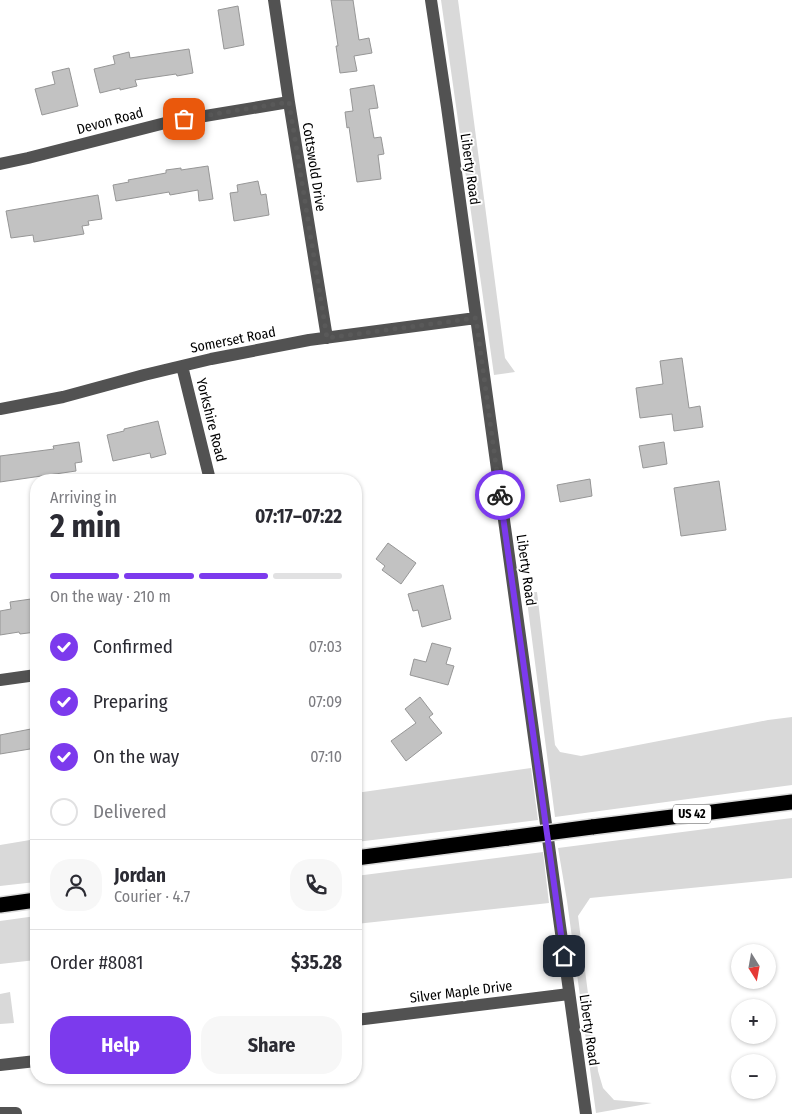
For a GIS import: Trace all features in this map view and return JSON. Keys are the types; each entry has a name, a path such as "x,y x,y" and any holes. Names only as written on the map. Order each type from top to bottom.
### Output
{"highway":[{"name":"US 42","path":"362,857 792,802"},
{"path":"0,905 30,901"}],"street":[{"name":"Cottswold Drive","path":"274,0 327,338"},
{"name":"Liberty Road","path":"431,0 586,1114"},
{"name":"Devon Road","path":"0,164 169,122 289,102"},
{"name":"Somerset Road","path":"0,409 63,397 182,366 310,340 476,318"},
{"name":"Yorkshire Road","path":"182,366 209,474"},
{"path":"0,680 30,676"},
{"name":"Silver Maple Drive","path":"362,1019 569,994"},
{"path":"0,1065 30,1062"},
{"path":"0,1113 16,1114"}],"shaded area":[{"path":"441,0 458,0 505,358 515,372 494,375"},
{"path":"537,592 555,745 560,752 581,756 792,717 792,785 555,817 526,593"},
{"path":"531,768 538,820 362,841 362,792"},
{"path":"792,818 792,878 590,898 578,916 598,1071 603,1088 614,1100 652,1103 596,1113 558,848"},
{"path":"30,840 30,883 0,886 0,845"},
{"path":"543,852 549,903 362,923 362,875"},
{"path":"30,917 30,961 0,964 0,921"},
{"path":"10,992 14,1023 0,1024 0,994"}],"building":[{"path":"331,0 353,0 359,40 369,38 372,53 354,56 357,71 340,73"},
{"path":"238,6 244,45 224,49 218,10"},
{"path":"189,49 193,73 135,80 137,86 100,93 94,69 115,64 113,56 129,52 130,58"},
{"path":"69,68 78,106 42,115 35,89 55,84 52,72"},
{"path":"374,85 378,108 369,109 374,138 381,137 384,154 378,155 381,179 357,182 345,112 353,111 350,89"},
{"path":"208,166 213,199 199,201 198,190 170,195 169,192 116,201 113,185 129,182 128,180 166,173 166,170"},
{"path":"258,181 261,195 266,194 269,215 234,221 230,193 238,192 237,185"},
{"path":"98,195 102,219 88,221 89,225 82,226 84,234 34,242 33,235 11,238 6,211"},
{"path":"682,358 689,408 700,406 703,427 674,431 672,414 640,418 636,388 663,384 660,361"},
{"path":"158,421 166,454 151,458 150,453 113,461 107,435"},
{"path":"79,442 82,462 75,463 76,471 55,474 30,474 30,478 0,482 0,456 54,449 53,446"},
{"path":"664,442 667,464 643,468 639,446"},
{"path":"590,479 592,496 560,502 557,485"},
{"path":"719,481 726,530 681,536 674,488"},
{"path":"388,543 416,563 401,584 382,570 385,566 376,559"},
{"path":"443,585 451,619 422,627 418,610 413,611 408,594"},
{"path":"30,599 30,633 20,634 19,632 0,635 0,611 11,609 10,602"},
{"path":"432,643 451,648 446,664 454,666 448,685 410,675 414,659 426,662"},
{"path":"420,697 433,714 429,717 442,733 406,761 391,741 416,723 405,709"},
{"path":"30,729 30,749 0,754 0,735"}],"way so far":[{"path":"184,119 289,102 327,338 476,318 500,495"}],"route":[{"path":"500,495 564,956"}]}
